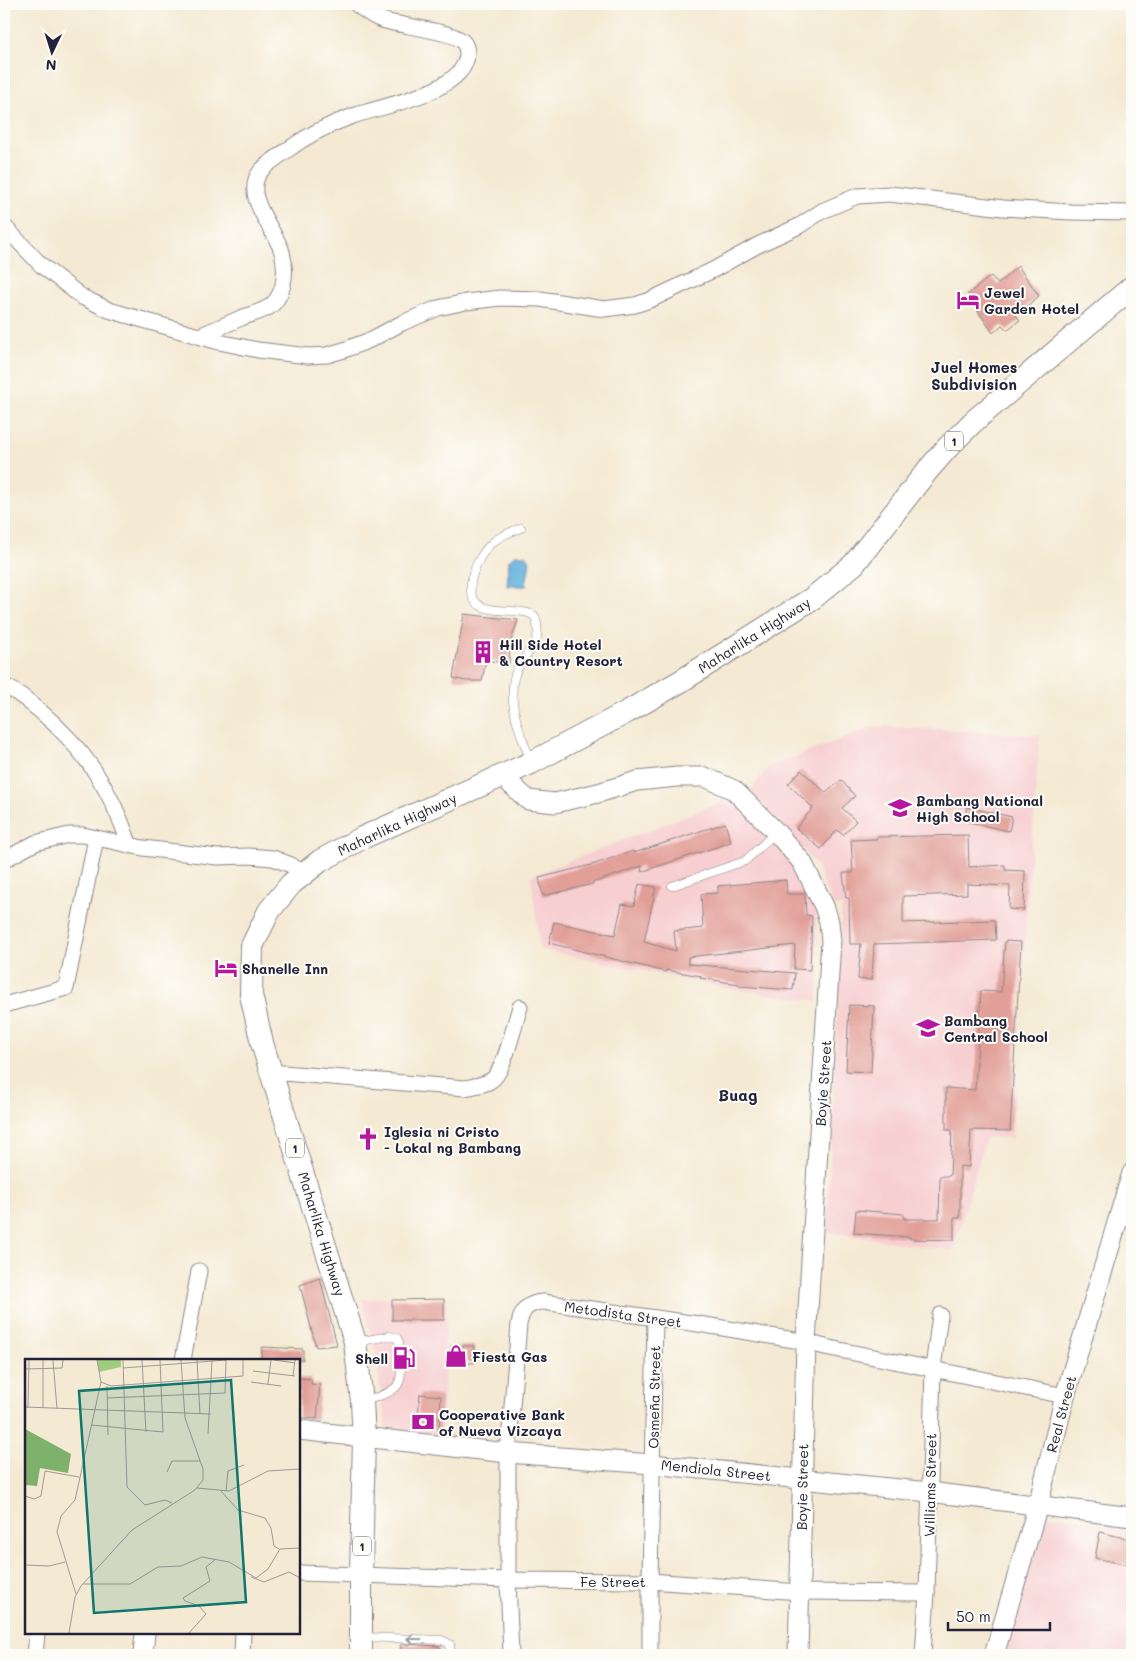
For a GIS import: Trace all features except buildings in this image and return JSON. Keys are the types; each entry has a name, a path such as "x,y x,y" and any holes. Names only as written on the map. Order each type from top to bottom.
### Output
{"main road":[{"name":"Maharlika Highway","path":"361,1646 364,1437 355,1342 262,1043 251,995 252,946 269,911 291,884 320,861 362,838 532,763 681,681 813,598 854,564 927,472 973,422 1132,288"}],"street":[{"path":"199,336 264,310 278,298 284,286 282,251 258,205 255,195 259,173 288,149 327,127 352,116 427,93 457,75 465,64 466,48 464,43 458,38 380,20 356,4"},
{"path":"4,226 41,265 82,297 109,310 199,336 258,350 308,356 327,355 370,340 402,323 438,308 466,302 500,298 540,299 597,308 635,305 650,300 713,270 799,226 835,204 857,196 872,194 911,196 1003,208 1132,213"},
{"path":"4,686 25,699 77,746 97,773 110,796 121,818 130,846"},
{"name":"Boyie Street","path":"502,776 528,800 555,803 637,782 677,777 705,777 734,790 776,832 802,862 815,886 829,922 832,941 806,1342 798,1655"},
{"path":"4,860 35,843 53,837 76,835 130,846 217,856 273,858 291,865 304,874"},
{"path":"4,1005 66,988 96,838"},
{"path":"271,1072 465,1088 480,1085 493,1079 501,1067 520,1008"},
{"name":"Real Street","path":"994,1655 1038,1505 1065,1396 1132,1173"},
{"path":"183,1359 199,1271"},
{"name":"Metodista Street","path":"511,1655 508,1580 508,1452 519,1324 521,1316 528,1306 533,1303 543,1302 655,1318 806,1342 1065,1396"},
{"name":"Williams Street","path":"923,1655 927,1593 933,1368 940,1315"},
{"name":"Osmeña Street","path":"650,1655 655,1318"},
{"name":"Mendiola Street","path":"300,1430 929,1492 1132,1517"},
{"name":"Fe Street","path":"300,1573 508,1580 650,1581 800,1592 927,1593"},
{"path":"35,1655 38,1634"},
{"path":"143,1655 145,1634"},
{"path":"242,1655 243,1634"}],"lane":[{"path":"521,528 506,534 492,543 482,554 475,566 471,590 475,602 482,607 495,610 529,612 535,616 538,633 535,644 524,658 514,679 514,708 523,741 532,763"},
{"path":"672,886 745,861 776,832"},
{"path":"355,1342 390,1336 397,1338 399,1342 400,1380 398,1387 386,1395 362,1402"},
{"path":"361,1646 442,1640 450,1644 451,1655"}],"shaded area":[{"path":"876,726 1040,735 1012,1138 986,1137 953,1251 827,1232 842,906 833,906 816,865 783,825 749,791 768,767"},
{"path":"731,798 757,824 792,865 816,906 818,1001 730,989 540,949 531,876"},
{"path":"447,1297 440,1436 386,1430 376,1353 362,1299"},
{"path":"1045,1515 1132,1526 1132,1655 1003,1655"}],"water":[{"path":"515,555 526,555 530,561 526,586 507,586 509,560"}],"place":[{"name":"Jewel Garden Hotel","path":"968,300"},
{"name":"Hill Side Hotel & Country Resort","path":"483,652"},
{"name":"Bambang National High School","path":"900,808"},
{"name":"Shanelle Inn","path":"226,968"},
{"name":"Bambang Central School","path":"928,1028"},
{"name":"Iglesia ni Cristo - Lokal ng Bambang","path":"368,1139"},
{"name":"Fiesta Gas","path":"456,1356"},
{"name":"Shell","path":"404,1358"},
{"name":"Cooperative Bank of Nueva Vizcaya","path":"423,1422"}],"district":[{"name":"Juel Homes Subdivision","path":"974,376"},
{"name":"Buag","path":"738,1094"}]}
